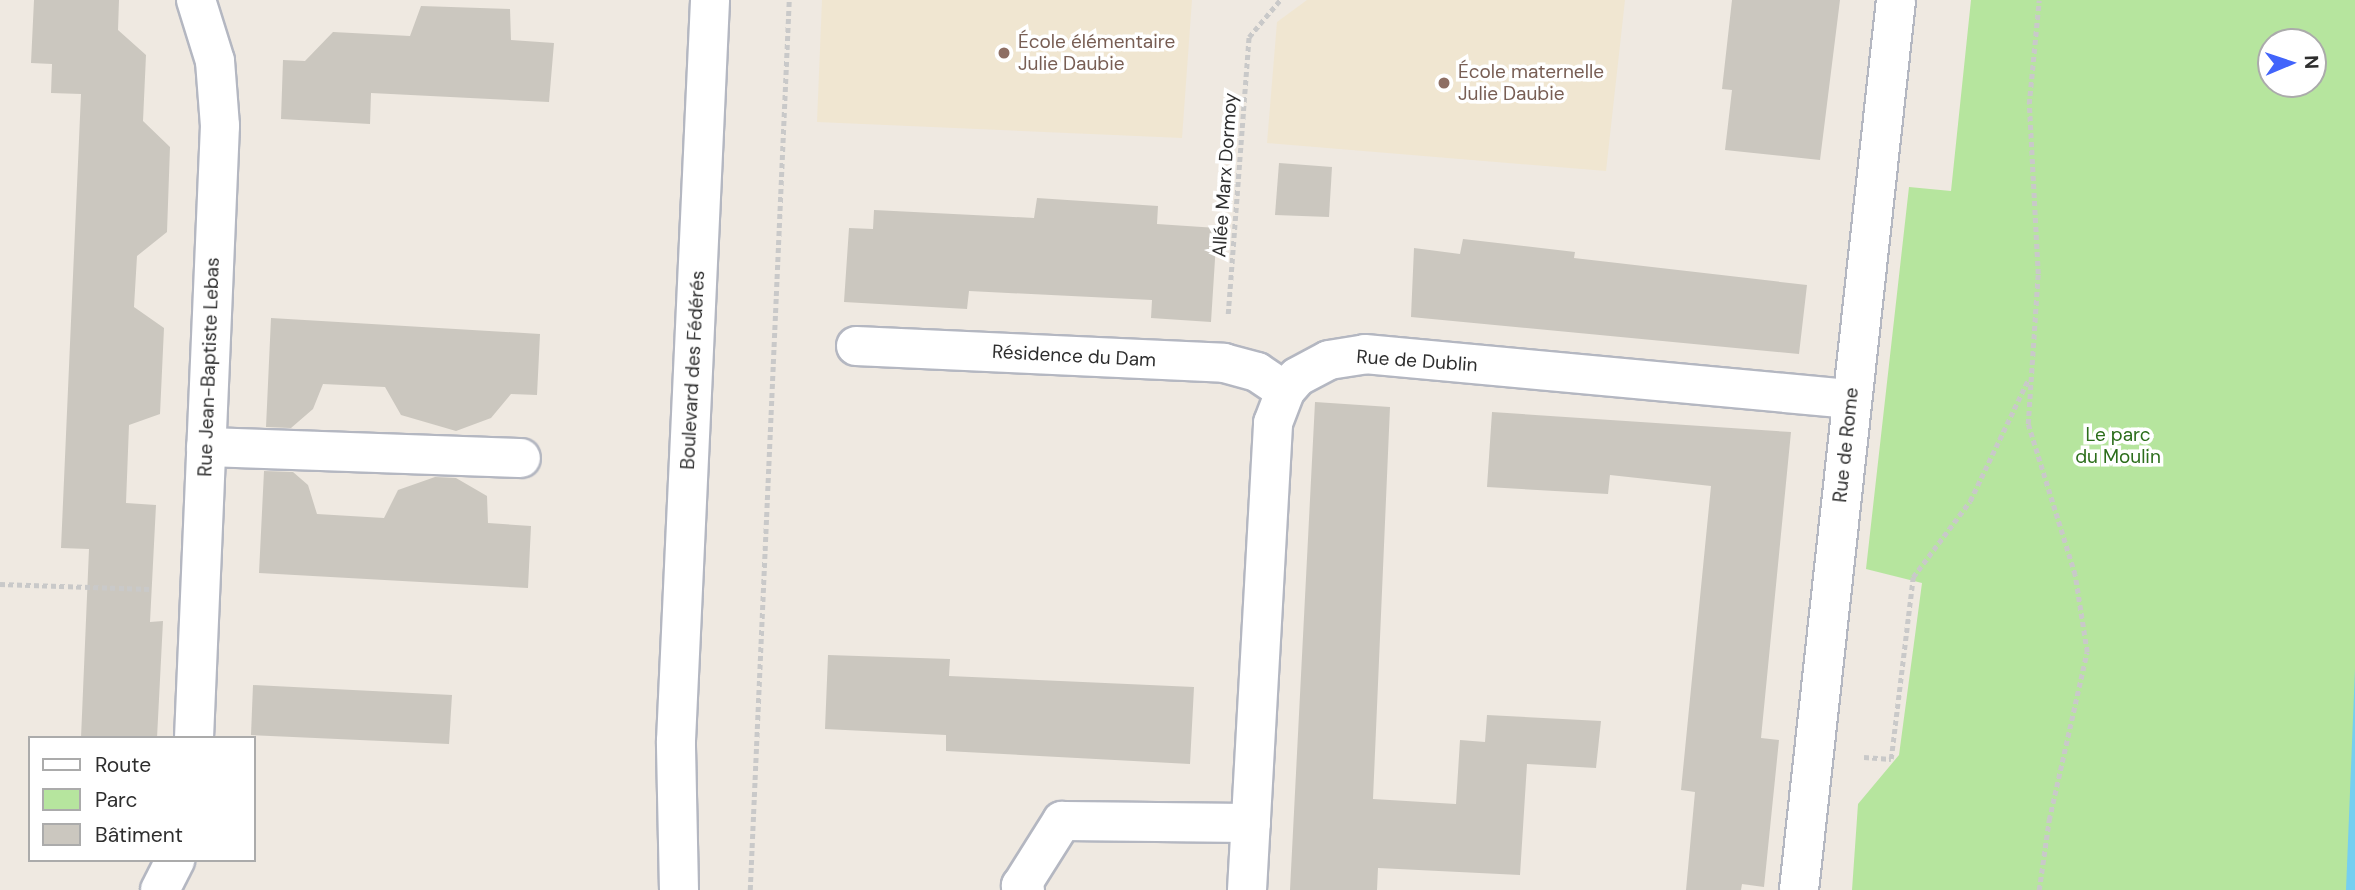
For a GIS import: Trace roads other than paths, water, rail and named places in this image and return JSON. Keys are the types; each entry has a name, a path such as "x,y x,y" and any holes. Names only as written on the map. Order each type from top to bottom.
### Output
{"street":[{"name":"Rue Jean-Baptiste Lebas","path":"194,736 220,126 215,61 197,0"},
{"name":"Boulevard des Fédérés","path":"679,890 676,741 710,0"},
{"name":"Rue de Rome","path":"1799,890 1895,0"},
{"name":"Résidence du Dam","path":"856,346 1224,363 1257,372 1285,391"},
{"name":"Rue de Dublin","path":"1247,890 1273,424 1285,391 1310,368 1365,354 1851,399"},
{"path":"206,447 521,458"},
{"name":"Boulevard des Fédérés","path":"654,890 676,741"},
{"path":"1025,890 1021,886 1062,821 1251,823"},
{"path":"160,890 175,862"}],"water":[{"path":"2355,669 2355,890 2346,890"}],"place":[{"name":"École élémentaire Julie Daubie","path":"1004,53"},
{"name":"École maternelle Julie Daubie","path":"1444,83"}],"park label":[{"name":"Le parc du Moulin","path":"2118,446"}]}
